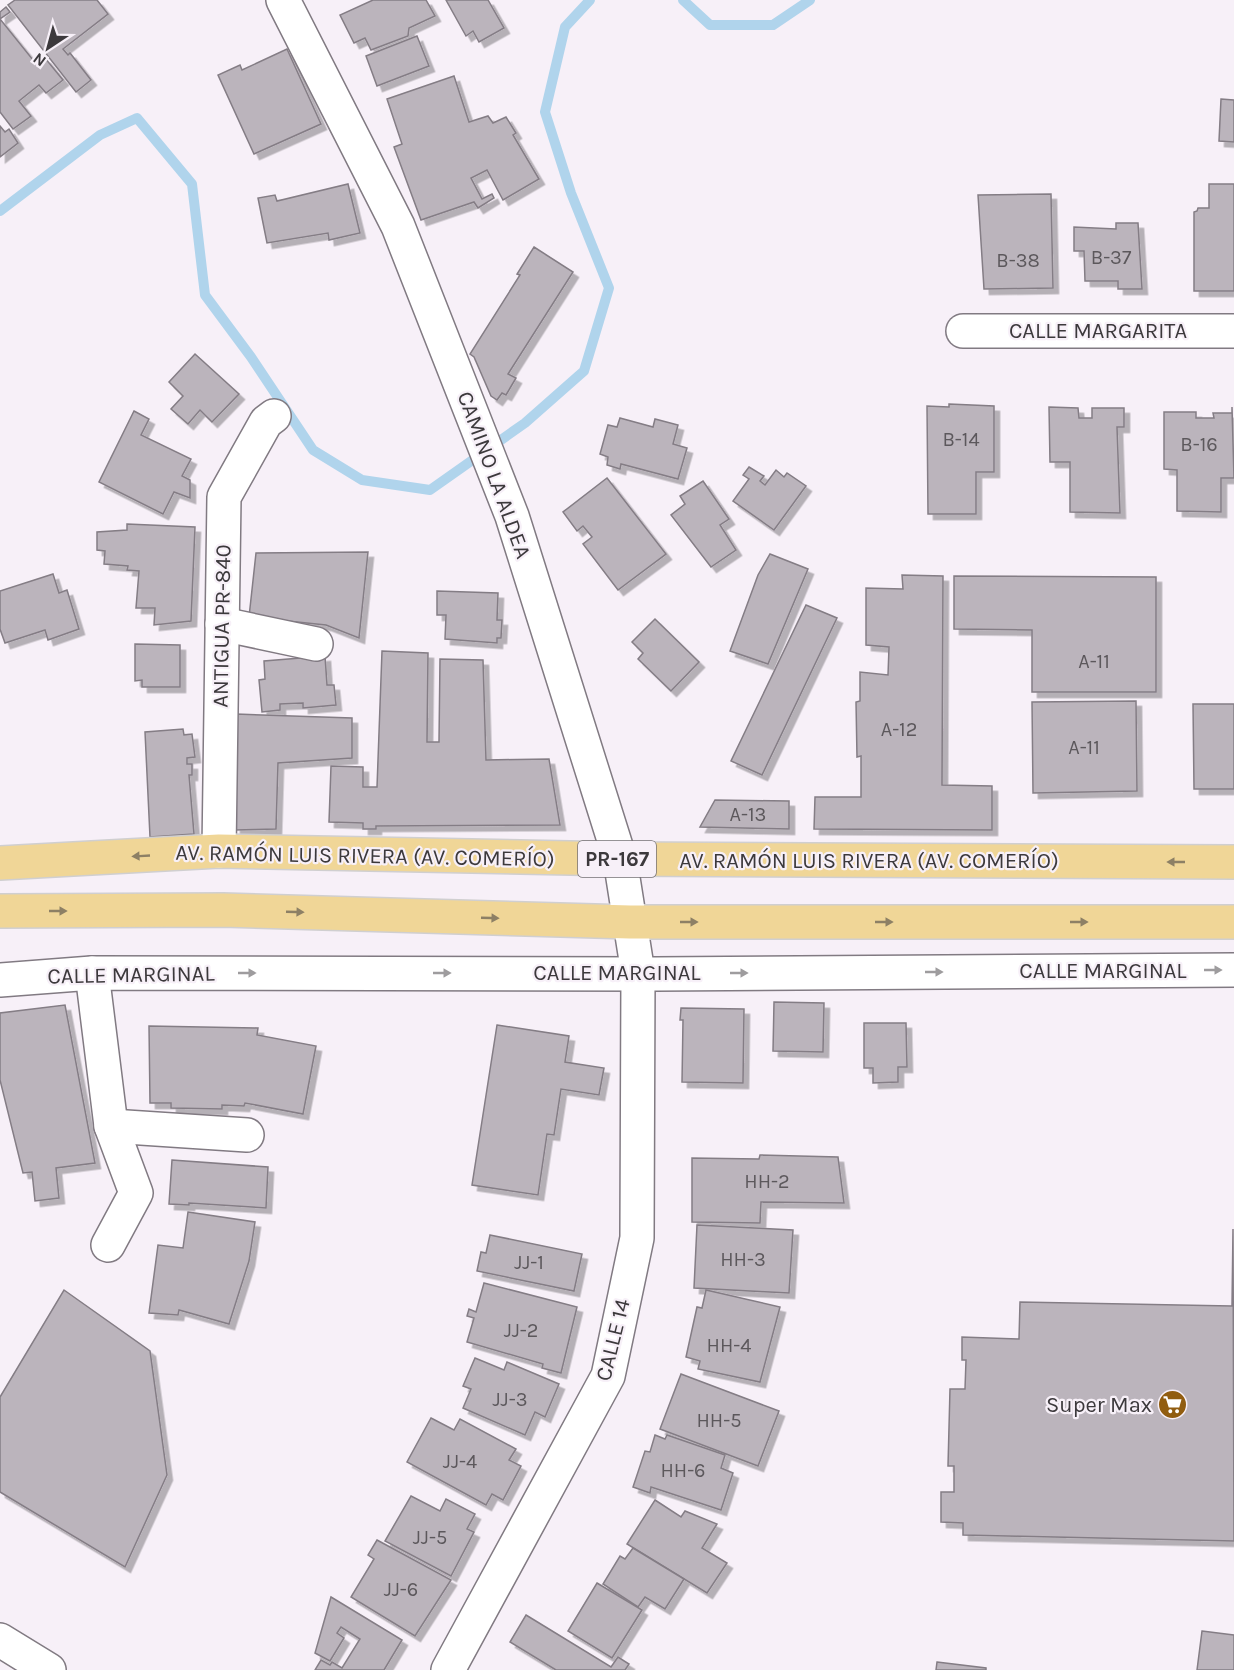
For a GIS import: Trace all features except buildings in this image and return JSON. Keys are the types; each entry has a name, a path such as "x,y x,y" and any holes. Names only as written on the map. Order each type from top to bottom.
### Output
{"main road":[{"name":"AV. RAMÓN LUIS RIVERA (AV. COMERÍO)","path":"0,863 219,851 620,859 1234,862"},
{"path":"0,911 223,910 630,922 1234,922"}],"street":[{"name":"CAMINO LA ALDEA","path":"283,0 398,226 512,516 620,859 639,973"},
{"name":"CALLE MARGARITA","path":"963,331 1234,331"},
{"name":"ANTIGUA PR-840","path":"219,851 224,497 266,422 274,416"},
{"path":"222,624 316,644"},
{"name":"CALLE MARGINAL","path":"0,980 92,973 1234,970"},
{"path":"92,973 111,1126 136,1193 108,1245"},
{"name":"CALLE 14","path":"448,1670 608,1376 637,1238 639,973"},
{"path":"111,1126 247,1135"},
{"path":"0,1640 48,1670"}],"waterway":[{"path":"0,211 100,135 137,118 192,184 205,295 251,357 313,450 362,480 430,490 525,423 584,371 609,288 571,193 545,112 565,27 590,0"},
{"path":"683,0 710,25 773,25 810,0"}],"place":[{"name":"Super Max","path":"1173,1405"}]}
